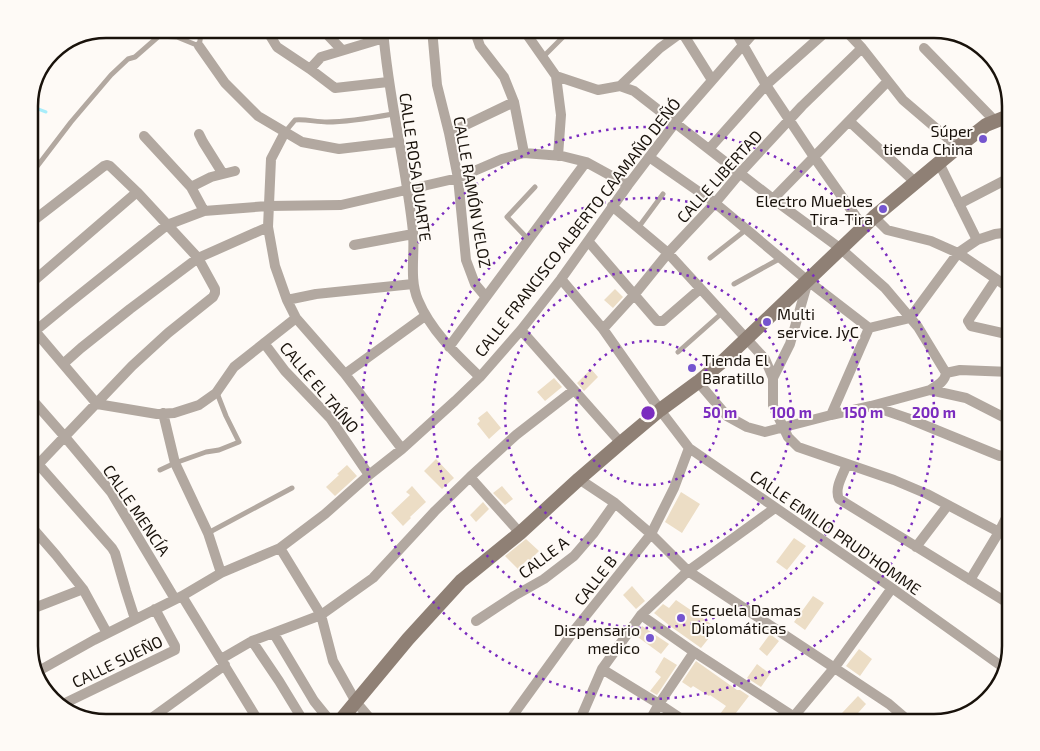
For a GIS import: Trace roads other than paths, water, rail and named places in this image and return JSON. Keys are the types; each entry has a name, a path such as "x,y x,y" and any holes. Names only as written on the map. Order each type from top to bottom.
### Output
{"main road":[{"path":"346,714 408,639 461,581 520,533 579,479 660,410 698,382 746,340 869,222 958,146 986,125 1002,118"}],"street":[{"path":"271,38 277,48 335,88 388,82"},
{"path":"331,38 342,50"},
{"path":"310,69 321,57 371,38"},
{"name":"CALLE ROSA DUARTE","path":"384,38 388,82 413,234 413,284 417,299 425,316 449,347 480,377"},
{"name":"CALLE RAMÓN VELOZ","path":"433,38 437,84 458,178 466,260 475,284 486,297"},
{"path":"477,38 480,46 504,77 514,102 524,153"},
{"path":"529,38 556,76 561,115 558,156"},
{"path":"620,86 672,38"},
{"path":"686,38 712,80"},
{"path":"739,38 766,85 814,157 869,222 887,230 931,241 958,253 1002,283"},
{"name":"CALLE FRANCISCO ALBERTO CAAMAÑO DEÑÓ","path":"42,668 222,574 280,548 325,514 402,449 480,377 521,330 561,279 612,206 675,123 749,38"},
{"path":"709,149 766,85 819,38"},
{"path":"853,38 903,100 958,146"},
{"path":"199,46 225,83 258,116 302,142 340,149 398,142"},
{"name":"CALLE LIBERTAD","path":"603,329 668,253 802,106 862,48"},
{"path":"924,48 995,121"},
{"path":"556,76 598,90 620,86 634,91 740,174 841,249 885,288 918,326 946,374"},
{"path":"773,199 888,81"},
{"path":"449,132 514,102"},
{"path":"849,121 916,182"},
{"path":"285,132 271,159 268,227 275,266 287,300 296,318 345,374 402,449"},
{"path":"199,134 223,174"},
{"path":"144,136 190,187 204,211"},
{"path":"38,325 68,304 167,225 204,211 268,206 341,205 458,178 502,159 524,153 558,156 586,162 628,185"},
{"path":"649,157 715,203 808,281 869,328"},
{"path":"449,347 586,162"},
{"path":"939,163 977,240"},
{"path":"38,217 104,166 110,166 137,192 198,258 215,289 213,296 132,366 65,437 38,462"},
{"path":"190,187 211,177 235,171"},
{"path":"959,204 1002,182"},
{"path":"38,277 137,192"},
{"path":"612,206 668,253 765,359 773,378 773,406 788,437 798,447 894,480 927,494 1002,533"},
{"path":"63,364 130,308 198,258 268,227"},
{"path":"869,328 910,318 958,253 977,240 1002,233"},
{"path":"354,245 413,234"},
{"path":"588,241 657,321 661,322 700,288"},
{"name":"CALLE EMILIO PRUD'HOMME","path":"561,279 603,329 689,448 1000,665"},
{"path":"996,279 968,321 971,326 1002,333"},
{"path":"773,378 790,344 808,281"},
{"path":"287,300 316,294 413,284"},
{"path":"345,374 425,316"},
{"path":"38,337 97,404 157,414 174,413 199,405 216,392 234,367 296,318"},
{"path":"831,415 869,328"},
{"path":"521,330 621,443"},
{"name":"CALLE EL TAÍNO","path":"264,343 285,371 330,418 370,475"},
{"path":"698,382 726,416 747,427 765,432 930,390 940,384 946,374 960,370 1002,372"},
{"path":"156,714 252,641 321,615 373,578 470,477 516,435 574,390"},
{"path":"930,390 966,398 1002,416"},
{"name":"CALLE MENCÍA","path":"38,406 111,492 179,598 223,662 254,714"},
{"path":"871,406 908,418 1002,456"},
{"path":"163,413 175,463 208,533 222,574"},
{"name":"CALLE B","path":"514,714 576,628 651,534 674,488 689,448"},
{"path":"847,464 837,490 839,499 1002,600"},
{"path":"38,473 112,548 135,619"},
{"path":"470,477 520,533"},
{"path":"579,479 615,503 651,534 688,571 835,667 901,714"},
{"name":"CALLE A","path":"476,622 514,596 544,579 574,556 593,534 615,503"},
{"path":"916,547 948,505"},
{"path":"582,714 602,669 641,614 688,571 775,508"},
{"path":"970,580 1002,526"},
{"path":"38,534 83,588 107,634"},
{"path":"280,548 321,615 333,662 356,702 366,714"},
{"path":"38,606 83,588"},
{"path":"800,714 892,588"},
{"name":"CALLE SUEÑO","path":"67,702 175,650 176,646 156,609"},
{"path":"641,614 786,714"},
{"path":"274,634 314,701 325,714"},
{"path":"252,641 299,714"},
{"path":"653,714 694,652"},
{"path":"602,669 674,714"}],"lane":[{"path":"38,165 70,122 111,75 128,59 135,57 157,38"},
{"path":"180,38 199,46 200,38"},
{"path":"542,58 562,38"},
{"path":"285,132 295,120 325,122 361,120 393,114"},
{"path":"529,239 507,217 534,187"},
{"path":"638,228 663,194"},
{"path":"710,258 747,229"},
{"path":"734,284 781,258"},
{"path":"678,352 722,313"},
{"path":"160,470 206,452 219,450 239,442 216,392"},
{"path":"208,533 292,488"}],"waterway":[{"path":"38,109 46,112"}],"place":[{"name":"Súper tienda China","path":"983,139"},
{"name":"Electro Muebles Tira-Tira","path":"883,209"},
{"name":"Multi service. JyC","path":"767,322"},
{"name":"Tienda El Baratillo","path":"692,368"},
{"name":"Escuela Damas Diplomáticas","path":"681,618"},
{"name":"Dispensario medico","path":"650,638"}]}
